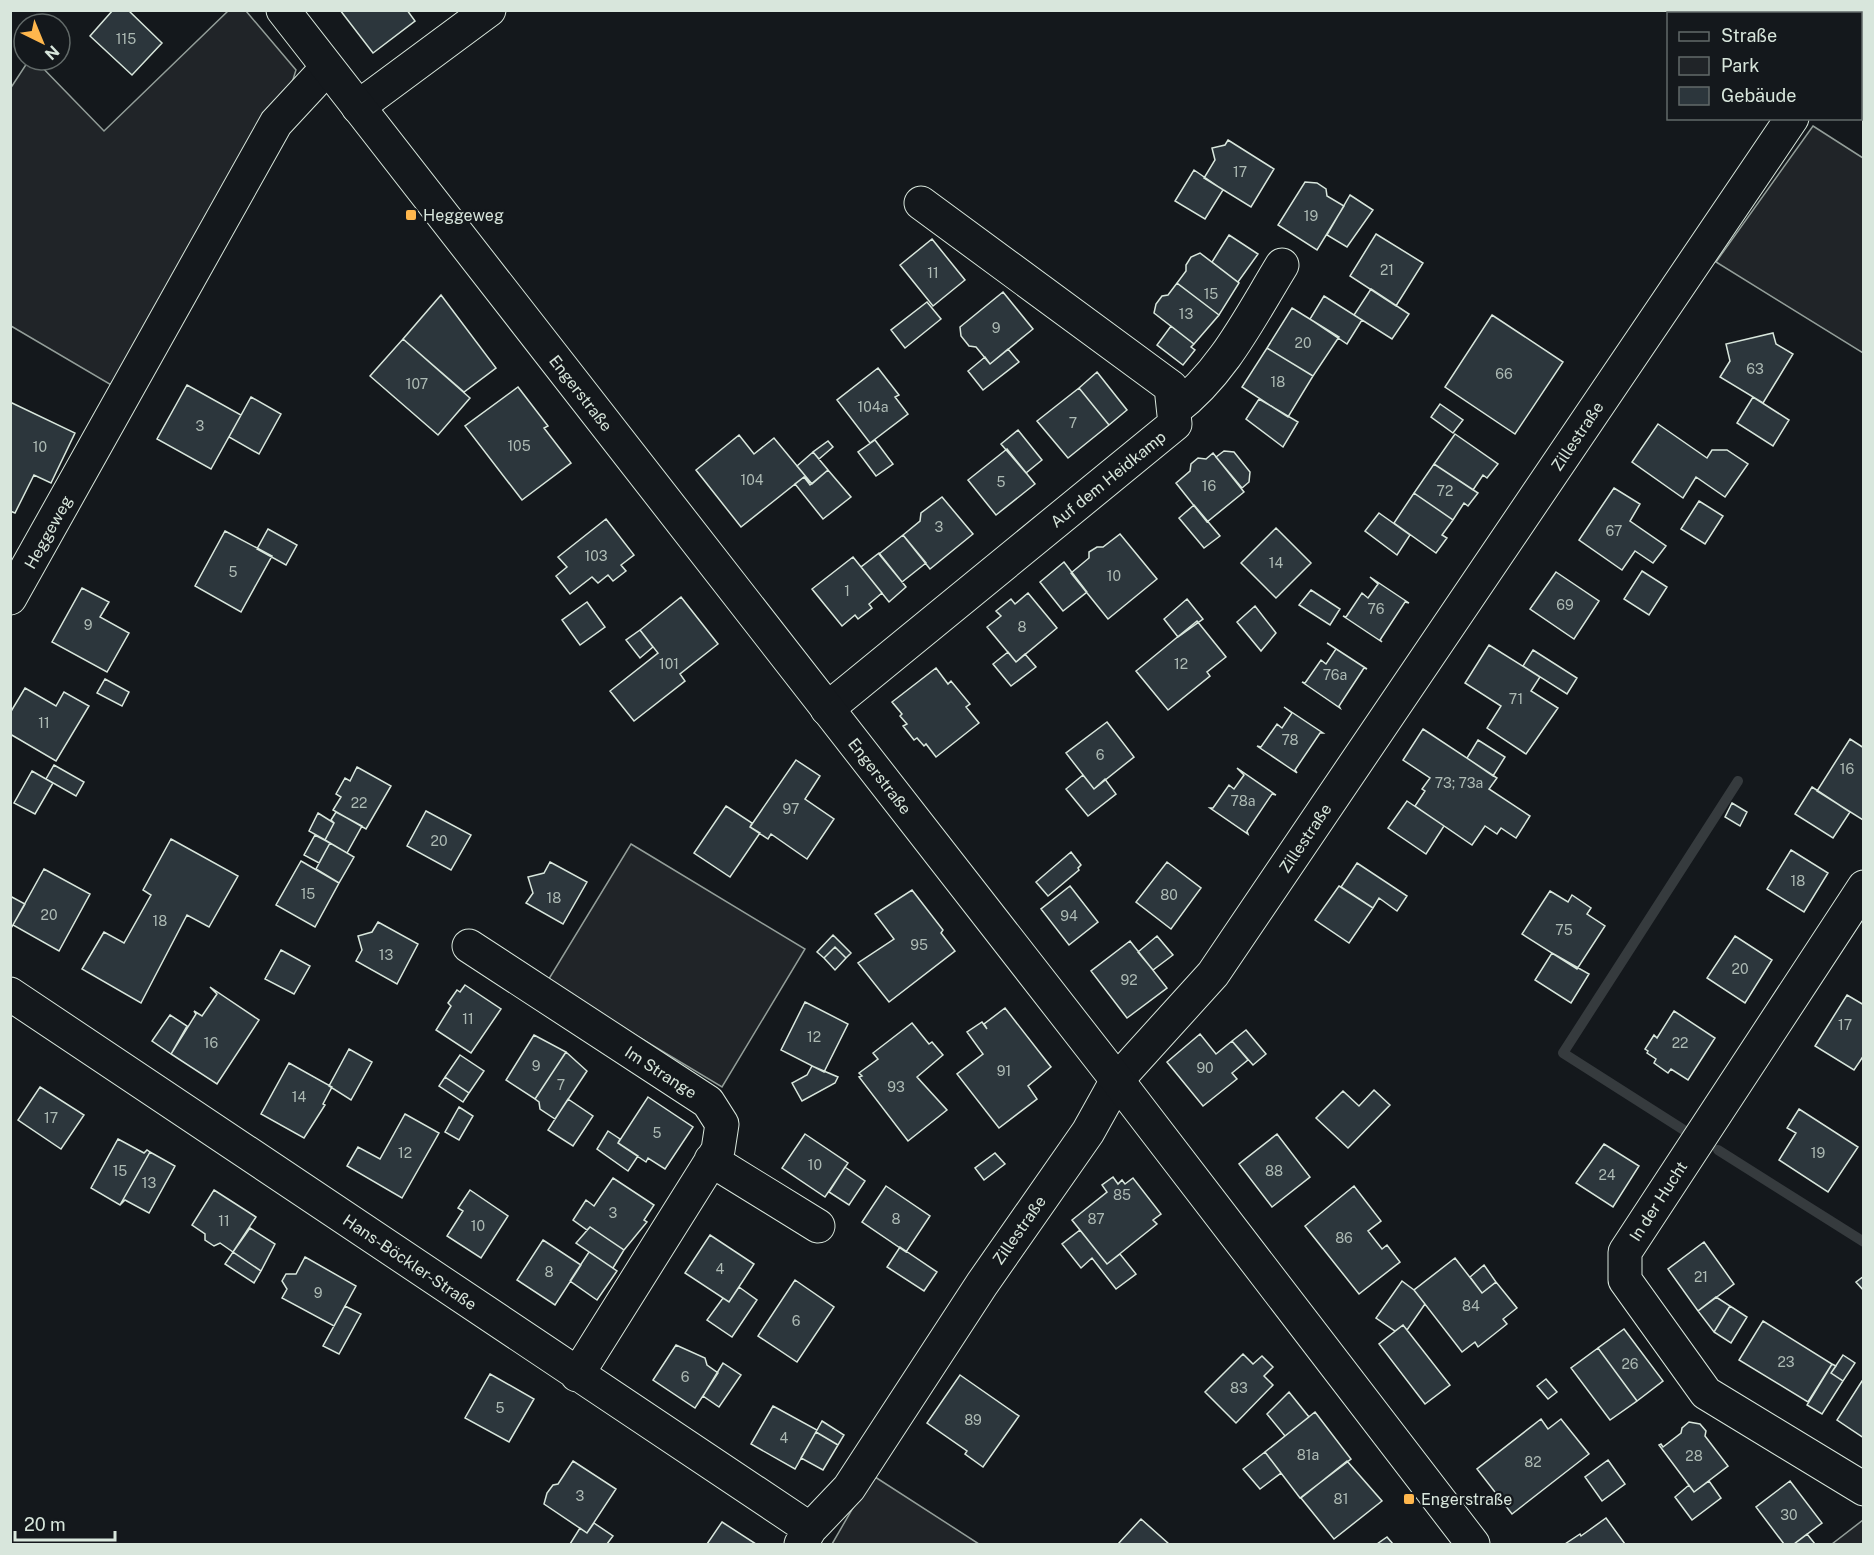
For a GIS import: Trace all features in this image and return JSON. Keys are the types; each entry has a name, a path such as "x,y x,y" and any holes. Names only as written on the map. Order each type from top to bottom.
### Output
{"street":[{"name":"Engerstraße","path":"283,10 1118,1080 1473,1545"},
{"path":"358,107 489,10"},
{"name":"Heggeweg","path":"10,598 276,123 327,68"},
{"name":"Zillestraße","path":"806,1537 849,1488 982,1284 1088,1132 1118,1080 1213,974 1791,120"},
{"name":"Auf dem Heidkamp","path":"827,709 1175,424 1171,387 921,203"},
{"path":"1174,410 1196,393 1214,373 1282,266"},
{"name":"In der Hucht","path":"1863,886 1625,1252 1625,1280 1706,1393 1863,1489"},
{"name":"Im Strange","path":"469,946 708,1102 722,1124 718,1150 577,1375"},
{"name":"Hans-Böckler-Straße","path":"10,994 577,1375 806,1537"},
{"path":"711,1160 818,1226"}],"green space":[{"path":"228,11 246,11 296,70 291,86 118,389 11,326 10,89 21,72 47,72 104,131"},
{"path":"1813,126 1863,158 1863,353 1716,262"},
{"path":"631,844 805,949 722,1087 547,982"},
{"path":"872,1475 979,1544 832,1544"},
{"path":"1863,1520 1863,1544 1832,1544"}],"building":[{"path":"113,10 128,10 162,43 132,75 90,36"},
{"path":"340,10 407,10 415,21 373,53"},
{"path":"1228,140 1274,169 1251,207 1204,178 1215,160 1212,148 1225,145"},
{"path":"1194,170 1223,190 1205,219 1175,201"},
{"path":"1305,182 1317,183 1326,189 1327,196 1344,206 1317,250 1278,225"},
{"path":"1350,195 1373,210 1347,247 1327,235"},
{"path":"1376,234 1423,263 1396,306 1350,276"},
{"path":"1229,235 1258,254 1238,282 1212,262"},
{"path":"932,239 965,280 933,306 900,265"},
{"path":"1200,253 1239,283 1219,315 1177,283 1186,271 1186,265 1191,257"},
{"path":"1177,283 1219,315 1194,344 1154,313 1156,304 1162,296 1168,295"},
{"path":"1371,289 1409,314 1392,339 1354,315"},
{"path":"1003,292 1033,329 990,364 976,347 969,346 961,336 960,327"},
{"path":"441,295 496,368 464,392 403,339"},
{"path":"1324,296 1362,320 1347,344 1310,319"},
{"path":"927,302 941,319 905,348 891,330"},
{"path":"1292,308 1339,337 1313,376 1267,348"},
{"path":"1492,315 1563,362 1515,434 1445,387"},
{"path":"1171,326 1194,344 1191,347 1195,350 1183,365 1157,345"},
{"path":"1773,333 1776,344 1793,354 1763,403 1720,377 1730,361 1726,344"},
{"path":"403,339 470,398 438,435 370,376"},
{"path":"1267,348 1313,376 1288,417 1242,387"},
{"path":"1008,349 1019,362 983,390 968,371 985,357 990,364"},
{"path":"878,368 899,395 895,397 908,414 870,443 837,400"},
{"path":"1097,372 1127,410 1109,425 1079,388"},
{"path":"187,385 241,415 211,469 157,439"},
{"path":"518,387 548,426 544,428 571,463 522,500 465,426"},
{"path":"1079,388 1109,425 1068,458 1037,421"},
{"path":"251,397 281,414 259,454 229,437"},
{"path":"1753,397 1789,420 1773,446 1737,423"},
{"path":"1259,399 1298,422 1283,447 1246,419"},
{"path":"10,402 75,433 51,483 34,475 15,513 10,511"},
{"path":"1440,404 1463,420 1453,433 1431,417"},
{"path":"1658,424 1707,458 1712,450 1727,450 1748,464 1725,497 1696,477 1683,498 1632,462"},
{"path":"1018,430 1042,460 1026,473 1001,444"},
{"path":"1455,434 1498,464 1487,478 1483,475 1473,490 1434,464"},
{"path":"739,435 754,454 774,438 812,484 804,477 741,527 696,470"},
{"path":"875,440 893,464 876,476 858,452"},
{"path":"828,441 833,447 819,459 813,452"},
{"path":"1007,449 1035,484 996,515 968,480"},
{"path":"1224,451 1234,452 1250,472 1249,482 1242,488 1216,457"},
{"path":"813,452 828,470 812,484 797,466"},
{"path":"1213,453 1244,492 1207,522 1176,483 1190,471 1191,464 1198,458 1206,459"},
{"path":"1434,464 1478,493 1468,506 1464,503 1453,520 1414,493"},
{"path":"828,470 851,497 823,519 795,484 804,477 810,485"},
{"path":"1614,488 1640,504 1630,521 1666,546 1653,563 1635,551 1622,570 1579,540"},
{"path":"1414,493 1453,520 1442,535 1447,538 1436,553 1394,523"},
{"path":"942,497 973,534 930,569 903,535 920,521 921,513"},
{"path":"1699,501 1723,516 1705,544 1681,529"},
{"path":"1194,505 1220,536 1204,548 1179,518"},
{"path":"1379,513 1410,535 1397,555 1365,531"},
{"path":"606,519 634,555 621,565 626,571 613,581 608,575 598,583 592,577 570,594 556,576 567,567 558,557"},
{"path":"1276,528 1311,563 1276,598 1241,563"},
{"path":"268,529 297,545 286,565 257,549"},
{"path":"225,531 272,556 241,612 195,586"},
{"path":"1120,534 1157,579 1108,619 1071,573 1089,558 1089,552 1097,547 1103,547"},
{"path":"903,535 926,563 902,582 879,554"},
{"path":"879,553 906,587 889,602 861,567"},
{"path":"853,557 882,593 869,604 872,608 858,619 855,615 842,626 812,589"},
{"path":"1064,562 1087,592 1063,611 1040,582"},
{"path":"1642,571 1667,587 1649,615 1624,599"},
{"path":"1556,572 1599,601 1574,639 1530,609"},
{"path":"1370,577 1409,603 1405,602 1380,640 1382,642 1343,616 1346,617 1362,593 1368,598 1378,584"},
{"path":"82,588 109,602 100,617 129,633 107,672 52,642"},
{"path":"1311,590 1340,609 1330,625 1299,605"},
{"path":"1028,593 1057,628 1016,662 987,627 1001,616 996,611 1011,599 1015,604"},
{"path":"681,597 718,644 680,674 685,681 634,721 610,691 658,653 640,630"},
{"path":"1187,599 1203,619 1178,637 1164,619"},
{"path":"587,602 605,627 580,645 562,620"},
{"path":"1255,606 1276,633 1261,651 1237,622"},
{"path":"1197,621 1226,657 1207,672 1210,676 1168,710 1136,671"},
{"path":"640,630 653,647 640,658 626,640"},
{"path":"1327,643 1367,669 1364,668 1339,706 1340,708 1302,682 1305,683 1321,660 1326,664 1336,649"},
{"path":"1489,645 1540,677 1531,691 1558,708 1526,754 1487,728 1501,706 1465,683"},
{"path":"1533,650 1577,678 1567,694 1523,666"},
{"path":"1008,652 1016,662 1025,654 1036,667 1011,686 993,664"},
{"path":"936,668 948,684 951,681 970,704 966,707 979,723 936,757 926,744 924,746 917,738 914,740 903,726 907,724 900,716 902,714 892,702"},
{"path":"105,679 129,692 122,706 97,693"},
{"path":"25,688 56,706 64,692 89,706 56,761 10,734 10,713"},
{"path":"1284,707 1323,733 1320,733 1295,770 1297,773 1257,746 1261,747 1277,724 1282,728 1292,713"},
{"path":"1107,722 1134,757 1094,789 1066,753"},
{"path":"1423,729 1497,778 1489,789 1530,816 1516,838 1501,828 1497,834 1485,826 1472,845 1415,806 1425,791 1422,789 1430,778 1403,760"},
{"path":"1850,739 1864,748 1863,820 1817,791"},
{"path":"1478,740 1505,757 1493,776 1467,758"},
{"path":"796,760 820,776 805,799 834,819 807,859 771,834 768,839 750,827"},
{"path":"54,765 84,782 76,796 46,779"},
{"path":"357,767 391,786 366,829 333,810 341,797 336,794 345,778 350,781"},
{"path":"1237,768 1276,795 1272,794 1247,831 1248,834 1210,808 1213,808 1229,785 1234,789 1244,775"},
{"path":"32,771 53,783 35,814 14,803"},
{"path":"1083,775 1094,789 1105,779 1116,794 1088,816 1066,789"},
{"path":"1812,787 1850,812 1833,838 1795,814"},
{"path":"1407,801 1444,826 1426,854 1388,828"},
{"path":"1732,803 1747,812 1740,826 1725,817"},
{"path":"726,806 752,823 750,827 760,833 730,877 694,853"},
{"path":"426,811 471,835 451,870 407,846"},
{"path":"336,812 362,826 347,853 325,840 334,823 331,820"},
{"path":"318,813 334,823 325,840 309,831"},
{"path":"315,835 330,843 319,863 304,855"},
{"path":"171,839 238,876 209,927 187,915 141,1003 82,969 104,932 124,943 151,895 143,890"},
{"path":"330,843 354,857 339,883 316,869"},
{"path":"1791,850 1828,873 1804,912 1767,889"},
{"path":"1071,852 1081,865 1079,870 1048,896 1036,882"},
{"path":"301,861 339,883 315,927 276,905"},
{"path":"550,862 587,882 563,924 526,903 533,893 528,877 544,873"},
{"path":"1167,862 1201,888 1171,929 1136,902"},
{"path":"1357,863 1407,896 1397,911 1379,898 1373,908 1341,887"},
{"path":"44,869 90,894 59,951 13,925"},
{"path":"1070,886 1098,922 1069,945 1041,909"},
{"path":"1339,886 1373,908 1349,943 1315,920"},
{"path":"912,890 943,930 941,933 955,951 889,1002 858,963 894,939 875,914"},
{"path":"1550,891 1568,902 1572,895 1591,908 1587,914 1605,926 1577,969 1522,934"},
{"path":"10,896 25,904 10,930"},
{"path":"378,922 418,944 397,984 356,961 362,950 358,936 372,932"},
{"path":"833,935 851,953 846,958 835,947 824,958 817,952"},
{"path":"1157,936 1173,955 1153,970 1138,952"},
{"path":"1735,936 1772,960 1745,1003 1707,978"},
{"path":"1130,941 1167,988 1127,1018 1091,971"},
{"path":"835,947 846,958 835,970 824,958"},
{"path":"281,950 310,966 294,994 265,979"},
{"path":"1552,953 1589,974 1571,1003 1535,980"},
{"path":"465,985 501,1009 471,1053 436,1030 451,1006 448,1003 457,990 460,992"},
{"path":"210,987 259,1020 217,1084 171,1054 196,1014 194,1011 202,1016 217,994"},
{"path":"1847,995 1864,1005 1864,1055 1854,1070 1815,1046"},
{"path":"805,1002 848,1024 824,1072 781,1050"},
{"path":"1005,1008 1051,1067 1028,1086 1037,1099 999,1128 957,1074 983,1054 967,1032 982,1022 987,1029 984,1024"},
{"path":"1674,1011 1715,1038 1688,1080 1671,1069 1668,1073 1654,1063 1656,1059 1645,1049 1654,1035 1657,1038"},
{"path":"170,1015 187,1026 171,1054 152,1041"},
{"path":"912,1023 929,1044 932,1042 943,1055 917,1077 947,1110 908,1141 859,1077 862,1076 859,1073 878,1059 873,1053"},
{"path":"1246,1030 1266,1054 1253,1065 1232,1041"},
{"path":"1200,1034 1216,1054 1232,1041 1248,1060 1232,1073 1237,1079 1203,1106 1167,1062"},
{"path":"534,1035 566,1052 535,1099 506,1080"},
{"path":"349,1049 372,1062 351,1100 329,1086"},
{"path":"566,1052 587,1071 555,1119 540,1109 539,1102 535,1099"},
{"path":"460,1055 484,1071 469,1093 445,1077"},
{"path":"289,1063 332,1087 323,1104 325,1105 304,1138 261,1114"},
{"path":"812,1066 838,1077 835,1083 802,1101 792,1083 807,1075"},
{"path":"445,1077 469,1093 463,1102 439,1086"},
{"path":"40,1087 84,1115 61,1149 18,1120"},
{"path":"1374,1090 1390,1105 1348,1148 1316,1118 1343,1091 1359,1106"},
{"path":"648,1097 693,1127 665,1169 648,1158 646,1162 618,1143"},
{"path":"568,1099 593,1116 573,1146 548,1130"},
{"path":"459,1107 473,1116 459,1140 445,1132"},
{"path":"1799,1109 1858,1147 1828,1192 1779,1160 1796,1133 1787,1128"},
{"path":"405,1114 439,1133 402,1198 347,1166 358,1147 380,1159"},
{"path":"608,1131 620,1139 618,1143 638,1156 628,1171 597,1149"},
{"path":"805,1134 848,1163 825,1197 782,1168"},
{"path":"1277,1134 1310,1177 1272,1207 1239,1164"},
{"path":"118,1139 144,1153 147,1150 150,1152 120,1205 91,1188"},
{"path":"1604,1144 1639,1166 1613,1207 1576,1183"},
{"path":"150,1152 175,1166 149,1213 125,1200 120,1205"},
{"path":"995,1153 1005,1164 984,1180 975,1168"},
{"path":"845,1167 865,1181 849,1205 829,1192"},
{"path":"1113,1177 1118,1184 1122,1180 1125,1184 1133,1178 1161,1214 1153,1220 1157,1224 1107,1264 1072,1220 1107,1192 1102,1185"},
{"path":"613,1178 654,1205 644,1220 647,1222 624,1250 590,1227 587,1230 573,1220 586,1200 594,1206"},
{"path":"886,1186 930,1216 906,1252 862,1222"},
{"path":"1354,1186 1381,1221 1368,1231 1382,1249 1387,1245 1400,1262 1359,1294 1305,1226"},
{"path":"214,1190 256,1217 233,1252 220,1243 214,1246 205,1240 205,1234 192,1225"},
{"path":"470,1190 508,1216 481,1258 447,1236 463,1211 458,1208"},
{"path":"590,1227 624,1250 613,1268 576,1243"},
{"path":"250,1228 275,1244 261,1271 233,1252"},
{"path":"1080,1230 1107,1264 1120,1254 1136,1274 1116,1289 1092,1258 1081,1268 1062,1244"},
{"path":"710,1235 754,1264 729,1302 685,1273"},
{"path":"543,1240 581,1265 555,1305 517,1280"},
{"path":"1704,1242 1734,1284 1698,1311 1668,1269"},
{"path":"900,1247 937,1272 924,1291 887,1267"},
{"path":"233,1252 261,1271 254,1283 225,1264"},
{"path":"589,1252 617,1271 597,1300 570,1281"},
{"path":"305,1257 356,1286 334,1326 282,1298 287,1289 282,1281 286,1274 296,1274"},
{"path":"1455,1258 1482,1293 1496,1282 1517,1308 1503,1319 1507,1324 1478,1347 1475,1342 1462,1352 1414,1290"},
{"path":"1484,1265 1496,1282 1482,1293 1470,1277"},
{"path":"1864,1276 1864,1291 1856,1282"},
{"path":"795,1280 834,1307 797,1362 758,1336"},
{"path":"1402,1281 1414,1290 1425,1304 1407,1330 1403,1325 1395,1331 1376,1318"},
{"path":"739,1287 757,1300 732,1337 707,1320 723,1298 729,1302"},
{"path":"1716,1297 1730,1306 1714,1332 1698,1311"},
{"path":"345,1306 361,1314 339,1354 323,1346"},
{"path":"1730,1306 1747,1317 1731,1343 1714,1332"},
{"path":"1763,1321 1832,1364 1808,1402 1739,1360"},
{"path":"1403,1325 1450,1385 1425,1404 1379,1344"},
{"path":"1624,1329 1663,1381 1637,1401 1598,1348"},
{"path":"676,1345 705,1358 707,1365 718,1373 695,1408 653,1380"},
{"path":"1598,1348 1637,1401 1610,1420 1571,1368"},
{"path":"1243,1354 1253,1364 1262,1356 1273,1367 1264,1376 1273,1385 1236,1423 1205,1392"},
{"path":"1843,1355 1855,1363 1843,1381 1831,1373"},
{"path":"723,1363 741,1375 719,1407 703,1396"},
{"path":"1832,1364 1836,1366 1831,1373 1843,1381 1822,1414 1807,1405"},
{"path":"490,1374 534,1399 509,1442 465,1418"},
{"path":"960,1375 1019,1416 983,1467 965,1454 967,1451 927,1423"},
{"path":"1546,1379 1557,1392 1548,1399 1537,1386"},
{"path":"1862,1381 1864,1382 1864,1438 1837,1420"},
{"path":"1289,1392 1309,1417 1285,1436 1267,1414"},
{"path":"773,1406 817,1430 795,1469 751,1444"},
{"path":"1315,1412 1351,1459 1300,1498 1265,1452"},
{"path":"1541,1419 1548,1429 1561,1419 1589,1454 1512,1514 1477,1469"},
{"path":"822,1421 844,1435 838,1445 816,1432"},
{"path":"1689,1422 1700,1424 1706,1431 1705,1436 1728,1466 1694,1492 1659,1445 1663,1447 1681,1433 1682,1428"},
{"path":"816,1432 838,1445 823,1470 801,1458"},
{"path":"1265,1452 1281,1473 1260,1489 1243,1469"},
{"path":"1608,1460 1625,1484 1602,1501 1585,1477"},
{"path":"573,1461 616,1489 587,1533 544,1504 547,1493 553,1485 558,1484"},
{"path":"1347,1461 1382,1501 1334,1539 1301,1498"},
{"path":"1709,1481 1721,1498 1692,1520 1675,1497 1689,1485 1694,1492"},
{"path":"1790,1481 1822,1523 1794,1544 1784,1544 1756,1507"},
{"path":"1606,1518 1625,1544 1565,1544 1580,1534 1581,1536"},
{"path":"1141,1519 1169,1544 1118,1544"},
{"path":"722,1522 756,1544 707,1544"},
{"path":"594,1523 613,1536 607,1544 570,1544 580,1528 587,1533"},
{"path":"1807,1534 1815,1544 1794,1544"},
{"path":"1387,1537 1393,1544 1377,1544"}],"waterway":[{"path":"1687,1132 1563,1053 1738,781"},
{"path":"1718,1150 1864,1242"}],"place":[{"name":"Heggeweg","path":"411,215"},
{"name":"Engerstraße","path":"1409,1499"}]}
